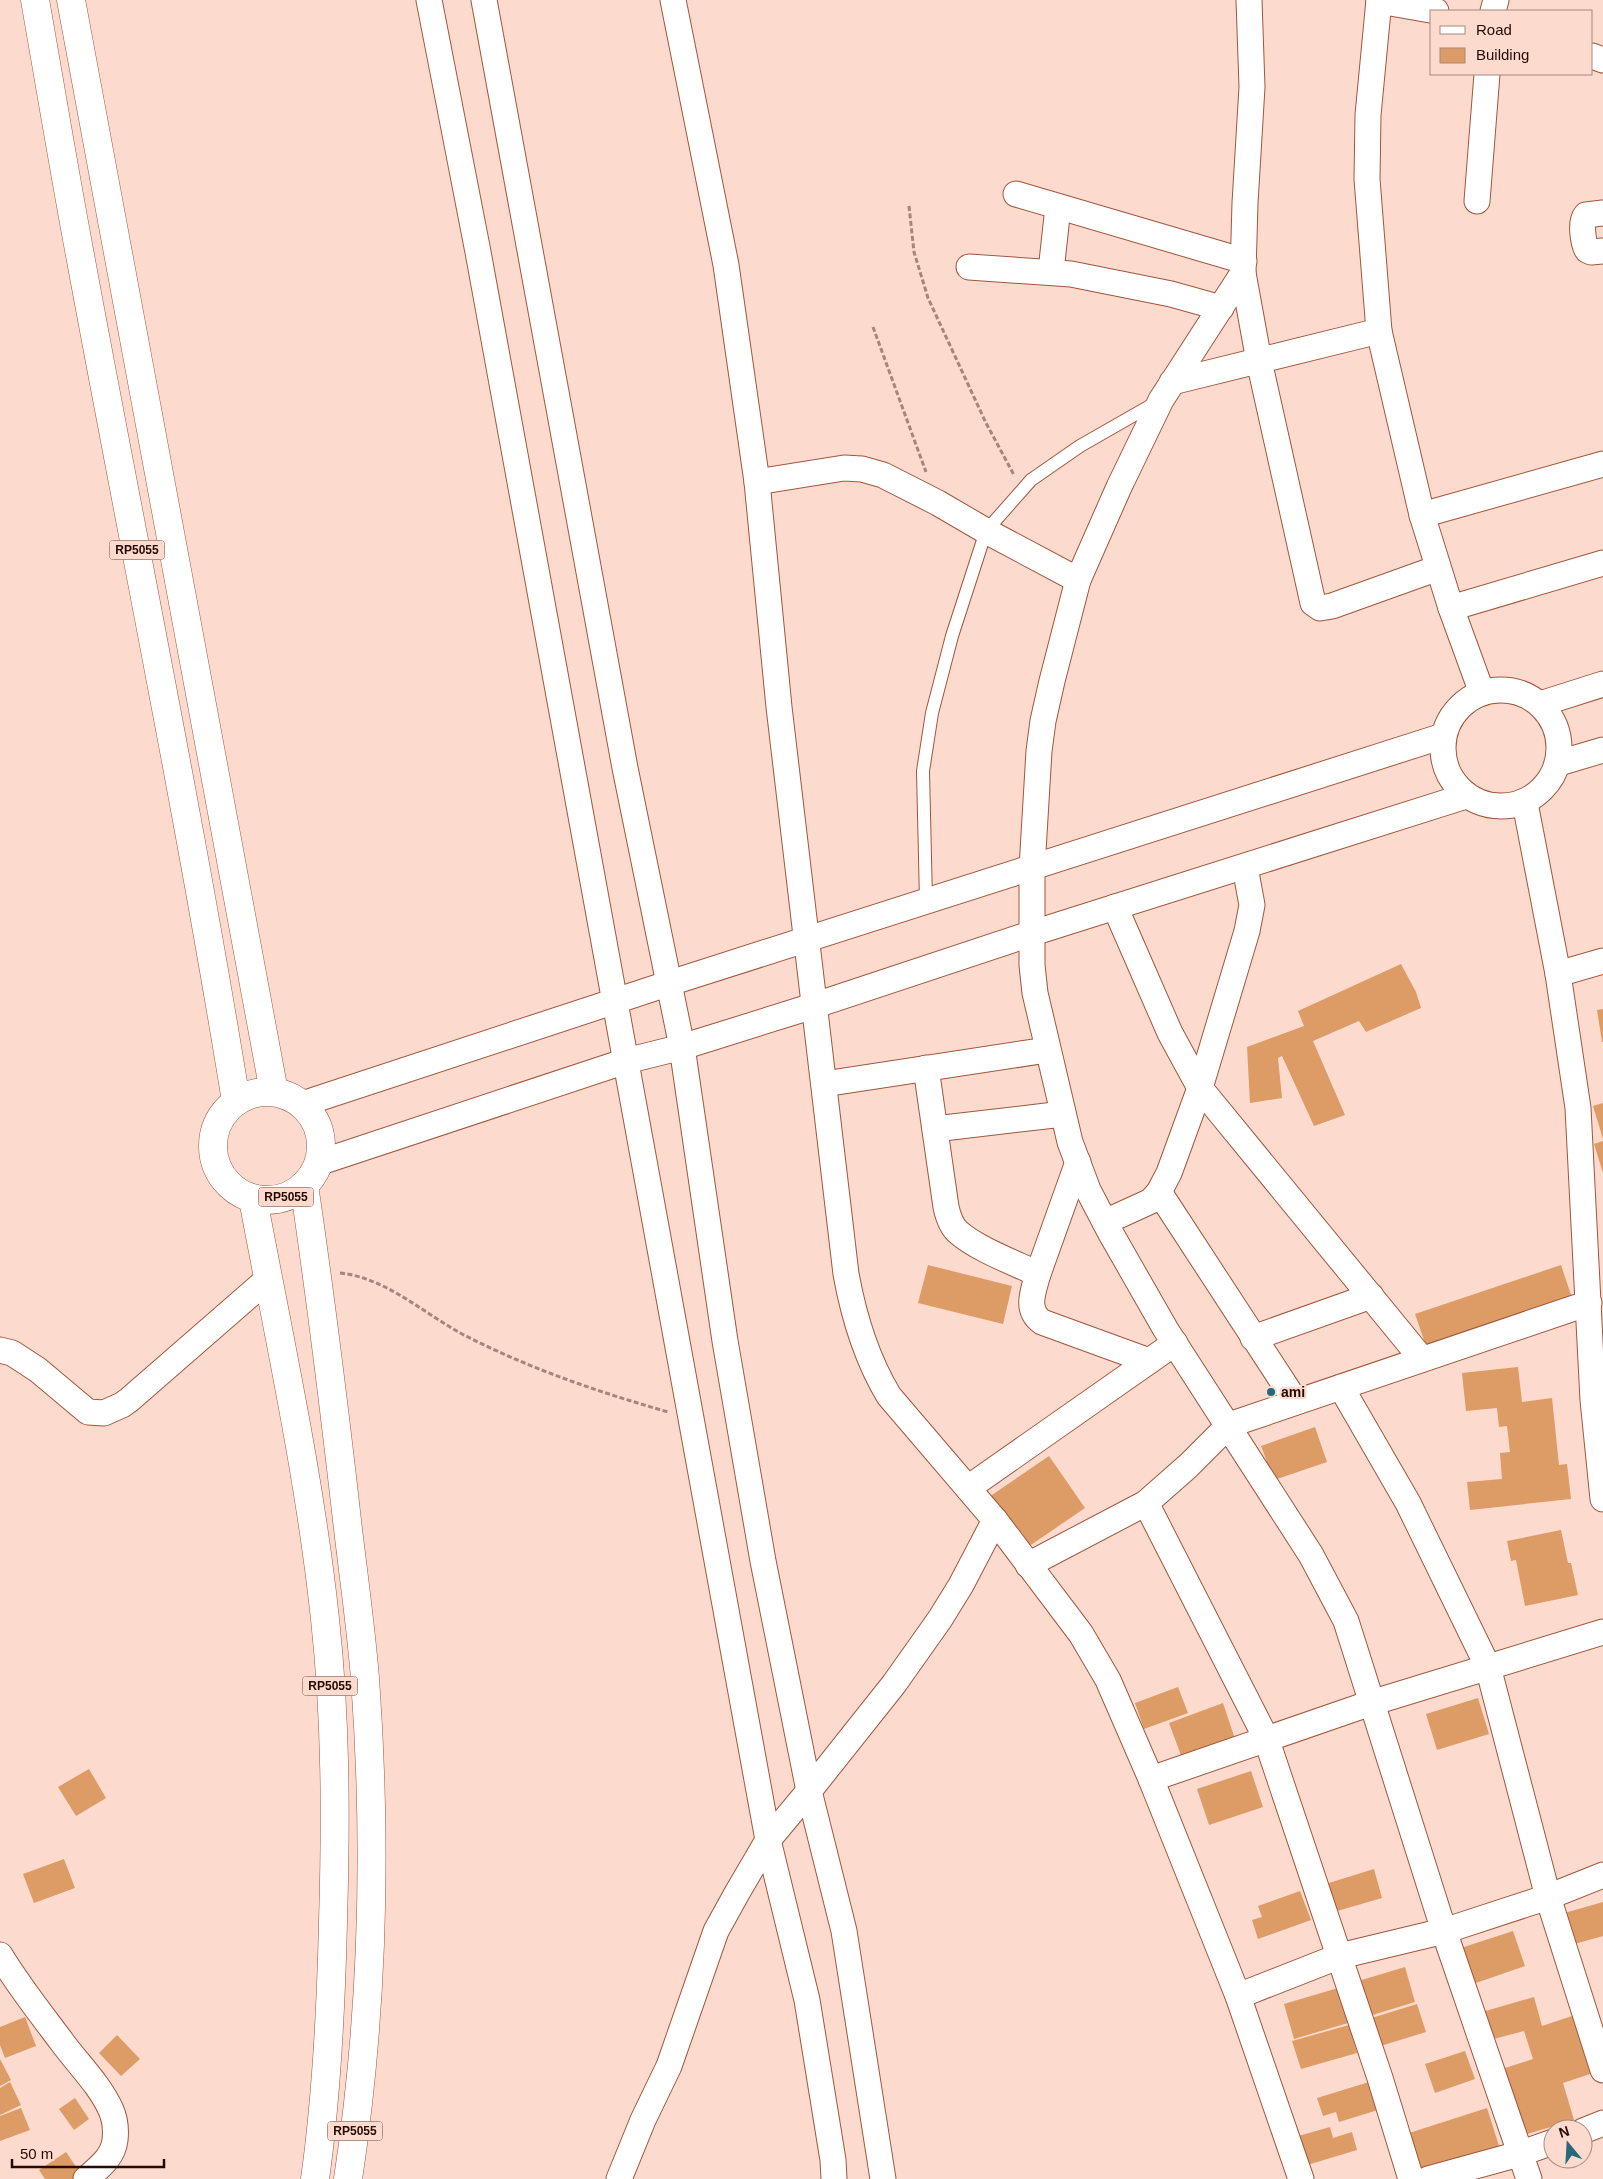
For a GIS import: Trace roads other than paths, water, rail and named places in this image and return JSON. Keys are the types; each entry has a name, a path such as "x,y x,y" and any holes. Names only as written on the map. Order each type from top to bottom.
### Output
{"highway":[{"name":"RP5055","path":"35,0 79,254 216,976 236,1101"},
{"name":"RP5055","path":"71,0 274,1092"},
{"name":"RP5055","path":"274,1092 289,1096 302,1104 313,1116 319,1131 321,1148 311,1174 289,1196 271,1200 253,1199 238,1193 226,1183 218,1170 213,1155 213,1140 217,1125 225,1112 236,1101 248,1095 274,1092"},
{"name":"RP5055","path":"311,1174 317,1271 365,1678 371,1798 370,1928 363,2052 348,2179"},
{"name":"RP5055","path":"253,1199 286,1370 314,1538 325,1618 334,1738 336,1824 329,2054 315,2179"},
{"path":"309,2179 319,2153"}],"street":[{"path":"429,0 479,262 613,1002 626,1061 768,1840 807,2000 833,2160 834,2179"},
{"path":"484,0 625,768 682,1047 726,1341 762,1561 809,1792 844,1931 883,2179"},
{"path":"673,0 726,265 757,482 779,707 808,939 813,1006 846,1274 852,1306 876,1374 889,1396 996,1520 1081,1634 1108,1680 1151,1779 1238,1996 1301,2179"},
{"path":"1250,0 1252,87 1245,203 1244,267 1260,361 1313,603 1320,608 1332,606 1438,568"},
{"path":"1431,10 1379,0 1368,115 1367,179 1379,331 1422,515 1450,608 1482,692"},
{"path":"1478,202 1487,75"},
{"path":"1016,194 1244,267"},
{"path":"1051,271 1058,206"},
{"path":"1603,212 1586,215 1583,219 1587,250 1591,252 1603,251"},
{"path":"968,267 1051,271 1131,285 1221,308"},
{"path":"1244,267 1221,308 1167,391 1119,487 1078,580 1043,721 1034,806 1032,965 1035,993 1063,1114 1088,1190 1175,1343 1330,1588 1346,1621 1444,1931 1529,2179"},
{"path":"1167,391 1260,361 1379,331"},
{"path":"1422,515 1603,464"},
{"path":"757,482 844,468 862,468 883,475 938,503 1078,580"},
{"path":"1450,608 1603,563"},
{"path":"1540,704 1603,684"},
{"path":"1513,690 1540,704 1558,731 1559,763 1552,780 1540,793 1525,803 1494,807 1466,796 1446,769 1443,736 1455,712 1464,702 1482,692 1513,690"},
{"path":"302,1104 670,983 1443,736"},
{"path":"1559,763 1603,750"},
{"path":"311,1174 626,1061 682,1047 813,1006 1033,933 1466,796"},
{"path":"1525,803 1558,974 1578,1108 1593,1400 1603,1500"},
{"path":"1105,1222 1151,1201 1159,1192 1169,1173 1200,1088 1251,914 1251,892 1246,867"},
{"path":"1115,907 1170,1033 1200,1088 1422,1359"},
{"path":"1558,974 1603,961"},
{"path":"824,1084 1048,1050"},
{"path":"926,1068 946,1208 950,1220 957,1231 970,1240 1038,1274"},
{"path":"935,1129 1063,1114"},
{"path":"1078,1162 1038,1274 1031,1305 1037,1318 1042,1322 1149,1361"},
{"path":"1159,1192 1296,1402"},
{"path":"0,1350 12,1353 38,1370 88,1412 104,1413 128,1400 268,1279"},
{"path":"1253,1338 1371,1296"},
{"path":"1028,1565 1146,1502 1188,1466 1229,1426 1589,1303"},
{"path":"968,1488 1175,1343"},
{"path":"1341,1387 1408,1503 1488,1666 1548,1897 1603,2070"},
{"path":"1146,1502 1266,1738 1340,1956 1411,2179"},
{"path":"619,2179 643,2120 669,2066 716,1931 768,1840 809,1792 894,1684 940,1619 961,1585 996,1520"},
{"path":"1151,1779 1371,1703 1603,1632"},
{"path":"1238,1996 1340,1956 1444,1931 1548,1897 1603,1875"},
{"path":"0,1955 62,2043 89,2076 112,2112 116,2130 112,2152 86,2179"},
{"path":"1428,2179 1543,2146"}],"lane":[{"path":"926,901 922,771 932,713 952,636 986,531 1031,480 1080,446 1167,391"}],"place":[{"name":"ami","path":"1271,1392"}]}
